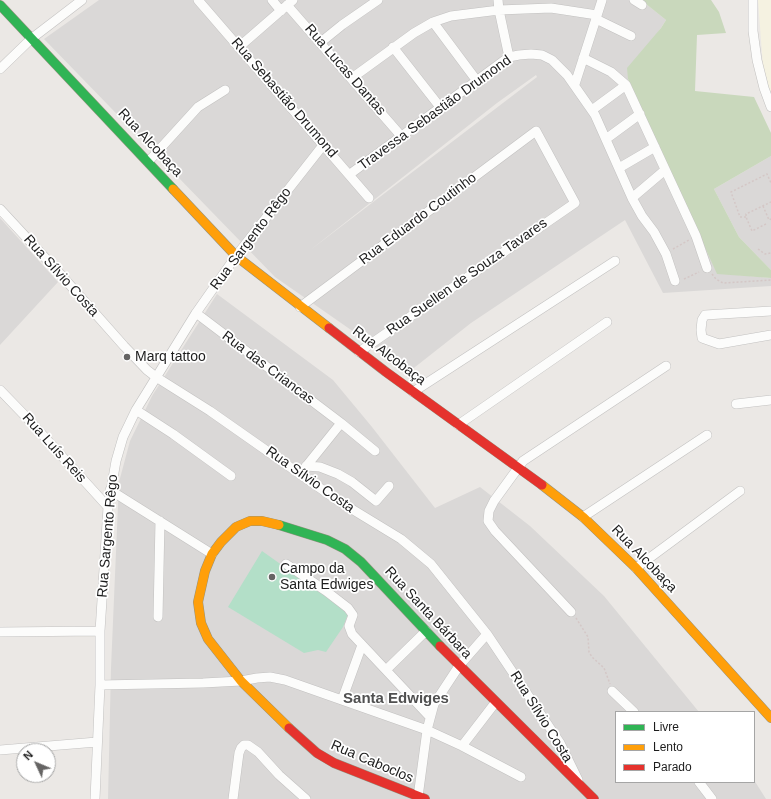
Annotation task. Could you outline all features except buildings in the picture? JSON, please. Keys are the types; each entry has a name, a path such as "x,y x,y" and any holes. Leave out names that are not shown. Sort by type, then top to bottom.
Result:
{"main road":[{"name":"Rua Alcobaça","path":"0,5 236,256 359,352 554,493 583,517 636,568 771,718"},
{"name":"Rua Santa Bárbara","path":"241,681 208,639 201,623 198,602 205,571 212,554 221,542 236,527 250,521 262,521 328,540 361,562 458,666 594,799"},
{"name":"Rua Caboclos","path":"241,681 296,736 317,753 334,763 422,798"}],"street":[{"path":"0,68 32,38 82,0"},
{"name":"Rua Lucas Dantas","path":"272,0 287,5 321,42 402,137"},
{"path":"321,42 378,0"},
{"path":"498,0 498,10 509,58"},
{"path":"575,84 602,0"},
{"path":"634,0 642,5"},
{"path":"753,0 753,31 757,60 764,88 771,107"},
{"name":"Rua Sebastião Drumond","path":"204,2 239,46 369,198"},
{"path":"239,46 287,5"},
{"path":"352,78 393,47 433,22 451,16 498,10 551,8 596,17 631,36"},
{"path":"433,22 477,81"},
{"path":"393,47 440,107"},
{"name":"Travessa Sebastião Drumond","path":"350,174 509,58 519,55 542,55 560,66 575,84 592,110 632,198 666,254 675,280"},
{"path":"584,58 611,72 626,85 696,236 707,268"},
{"path":"592,110 626,85"},
{"path":"148,162 198,107 225,90"},
{"path":"606,139 640,114"},
{"name":"Rua Eduardo Coutinho","path":"300,306 536,131 575,203"},
{"name":"Rua Sargento Rêgo","path":"95,799 100,685 100,632 108,507 116,461 123,437 136,410 196,314 236,256 324,144"},
{"path":"619,168 655,147"},
{"path":"632,198 666,170"},
{"name":"Rua Suellen de Souza Tavares","path":"359,352 575,203"},
{"name":"Rua Sílvio Costa","path":"0,209 146,370 210,411 337,500 401,539 431,564 488,634 560,742 580,785"},
{"path":"413,392 615,261"},
{"path":"771,311 705,315 702,320 701,330 702,338 719,344 771,334"},
{"name":"Rua das Criancas","path":"196,314 341,423 375,451"},
{"path":"458,425 607,322"},
{"path":"571,612 495,531 488,521 489,511 494,501 523,461 666,366"},
{"name":"Rua Luís Reis","path":"0,390 108,507"},
{"path":"736,404 771,400"},
{"path":"136,410 173,434 231,476"},
{"path":"299,474 341,423"},
{"path":"583,517 707,435"},
{"path":"306,466 320,467 338,474 352,482 376,501 389,486"},
{"path":"110,490 212,554"},
{"path":"636,568 740,491"},
{"path":"158,617 160,521"},
{"path":"286,564 348,608 353,615 349,626 350,630 362,645 430,717"},
{"path":"386,670 426,631"},
{"path":"0,632 100,632"},
{"path":"422,798 427,730 434,704 458,666 488,634"},
{"path":"342,700 362,645"},
{"path":"100,685 158,685 241,681 270,677 285,680 427,730 462,746 521,777"},
{"path":"612,691 633,711"},
{"path":"462,746 495,703"},
{"path":"0,750 97,742"},
{"path":"234,799 239,753 244,745 248,745 253,748 279,775 306,799"},
{"path":"700,783 712,799"}],"path":[{"path":"746,217 740,217 731,192 767,174 771,182"},
{"path":"746,217 746,214 771,202"},
{"path":"763,206 769,220 771,219"},
{"path":"746,217 752,231 766,224"},
{"path":"666,254 696,236"},
{"path":"758,249 765,254 771,252"},
{"path":"675,280 681,280 707,268 716,279 723,282 771,280"},
{"path":"571,612 588,637 589,652 592,657 604,668 612,691"}],"shaded area":[{"path":"99,0 641,0 666,20 628,79 717,273 771,278 771,286 663,293 625,220 471,323 410,371 275,277 44,39","holes":["536,75 537,77 309,251 497,103"]},
{"path":"758,0 771,0 771,98 763,67"},
{"path":"771,156 771,270 739,237 714,189"},
{"path":"0,218 58,282 0,345"},
{"path":"217,294 333,380 372,427 435,508 480,487 530,526 604,596 698,711 615,711 615,783 755,783 755,782 766,799 108,799 111,668 119,482 130,441 152,396"}],"green space":[{"path":"641,0 711,0 719,12 726,33 697,35 695,91 754,97 771,133 771,156 714,189 739,237 771,270 771,278 717,274 628,79 627,68 666,20"},
{"name":"Campo da Santa Edwiges","path":"262,551 334,602 348,614 343,627 326,652 318,650 304,653 228,607"}],"traffic: fast":[{"path":"0,5 173,189"},
{"path":"279,525 327,540 345,549 361,562 440,646"}],"traffic: slow":[{"path":"173,189 236,256 329,328"},
{"path":"542,485 583,517 636,568 771,718"},
{"path":"279,525 262,521 250,521 236,527 221,542 212,554 205,571 198,602 201,623 208,639 241,681 289,728"}],"traffic: jam":[{"path":"329,328 386,372 542,485"},
{"path":"440,646 594,799"},
{"path":"289,728 317,753 334,763 425,799"}],"place":[{"name":"Marq tattoo","path":"127,357"},
{"name":"Campo da Santa Edwiges","path":"272,577"}],"district":[{"name":"Santa Edwiges","path":"396,699"}]}
